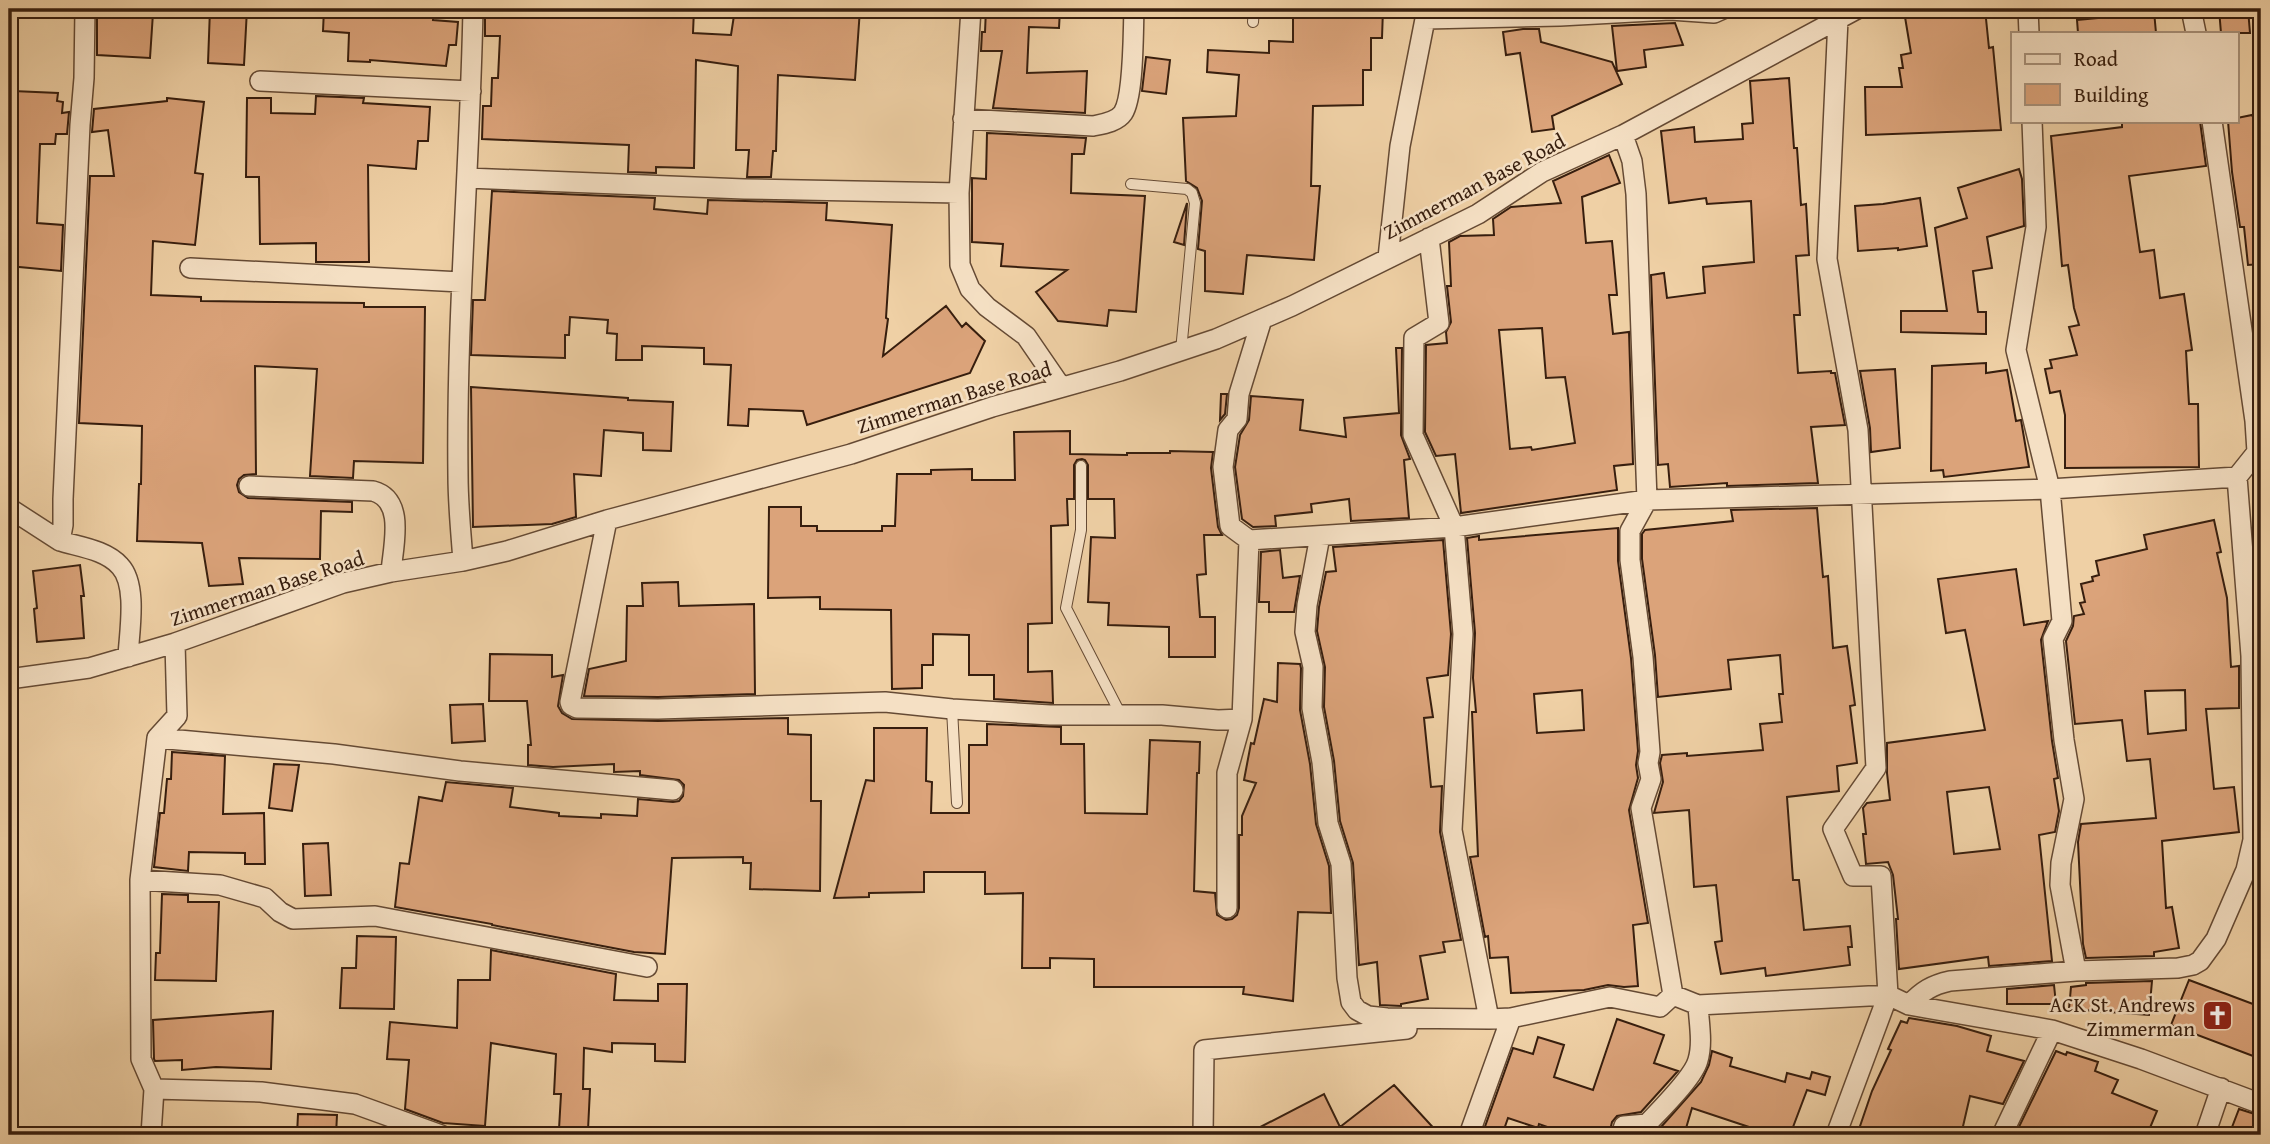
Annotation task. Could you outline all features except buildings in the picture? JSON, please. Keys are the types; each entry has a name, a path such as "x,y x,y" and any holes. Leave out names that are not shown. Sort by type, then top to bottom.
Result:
{"street":[{"path":"60,541 64,525 85,9"},
{"path":"463,561 457,478 461,282 473,9"},
{"path":"971,9 959,192 960,265 970,289 986,307 1026,336 1061,387"},
{"path":"964,119 1093,126 1110,122 1123,114 1129,93 1134,9"},
{"path":"1388,258 1400,146 1426,14 1560,16 1670,10 1714,13 1723,9"},
{"name":"Zimmerman Base Road","path":"9,679 89,668 175,643 343,583 507,551 607,520 851,454 992,407 1181,351 1262,319 1478,214 1542,172 1623,135 1857,9"},
{"path":"2028,9 2029,32"},
{"path":"2191,9 2196,32"},
{"path":"1836,1135 1888,995 1881,876 1853,876 1833,830 1876,768 1858,430 1827,259 1838,19"},
{"path":"260,80 471,91"},
{"path":"2032,122 2036,227 2016,350 2050,489 2062,621 2053,639 2064,740 2074,799 2061,863 2060,885 2076,971"},
{"path":"1909,1005 1922,990 1943,982 2193,965 2206,956 2216,939 2246,870 2253,840 2251,656 2237,477 2257,452 2211,122"},
{"path":"1623,135 1632,161 1636,194 1647,500 1630,531 1630,560 1643,657 1650,752 1648,763 1651,779 1641,808 1673,995"},
{"path":"467,178 744,189 959,192"},
{"path":"1429,238 1439,323 1414,338 1413,435 1454,527 1462,634 1452,830 1489,1019"},
{"path":"190,268 461,282"},
{"path":"1262,319 1239,394 1237,419 1228,430 1223,467 1230,526 1249,540 1454,527 1647,500 2050,489 2237,477"},
{"path":"249,486 380,493 391,504 395,517 391,572"},
{"path":"9,508 60,541 100,552 120,566 131,595 128,657"},
{"path":"607,520 570,702 573,707 658,709 885,702 1050,715 1242,719"},
{"path":"1320,536 1307,605 1305,632 1314,667 1312,708 1322,762 1328,823 1341,864 1347,978 1351,1002 1357,1010 1368,1016 1387,1018 1511,1018"},
{"path":"1227,908 1227,773 1242,719 1249,540"},
{"path":"151,1135 154,1089 141,1059 140,880 157,738 177,716 175,643"},
{"path":"157,738 334,754 460,771 673,790"},
{"path":"140,880 219,885 265,898 280,912 293,919 375,916 647,967"},
{"path":"1673,995 1698,1005 1888,995 1909,1005 2052,1030 2261,1104"},
{"path":"1203,1135 1204,1050 1511,1018 1610,997 1660,1007 1673,995"},
{"path":"1621,1135 1624,1126 1647,1124 1674,1095 1698,1062 1698,1005"},
{"path":"1469,1135 1511,1018"},
{"path":"2002,1135 2052,1030"},
{"path":"2205,1135 2221,1088"},
{"path":"154,1089 261,1092 355,1104 441,1135"}],"lane":[{"path":"1253,22 1254,9"},
{"path":"1130,184 1187,188 1192,193 1195,203 1181,351"},
{"path":"1081,466 1081,530 1066,608 1121,715"},
{"path":"952,709 957,803"}],"place":[{"name":"ACK St. Andrews Zimmerman","path":"2218,1016"}]}
